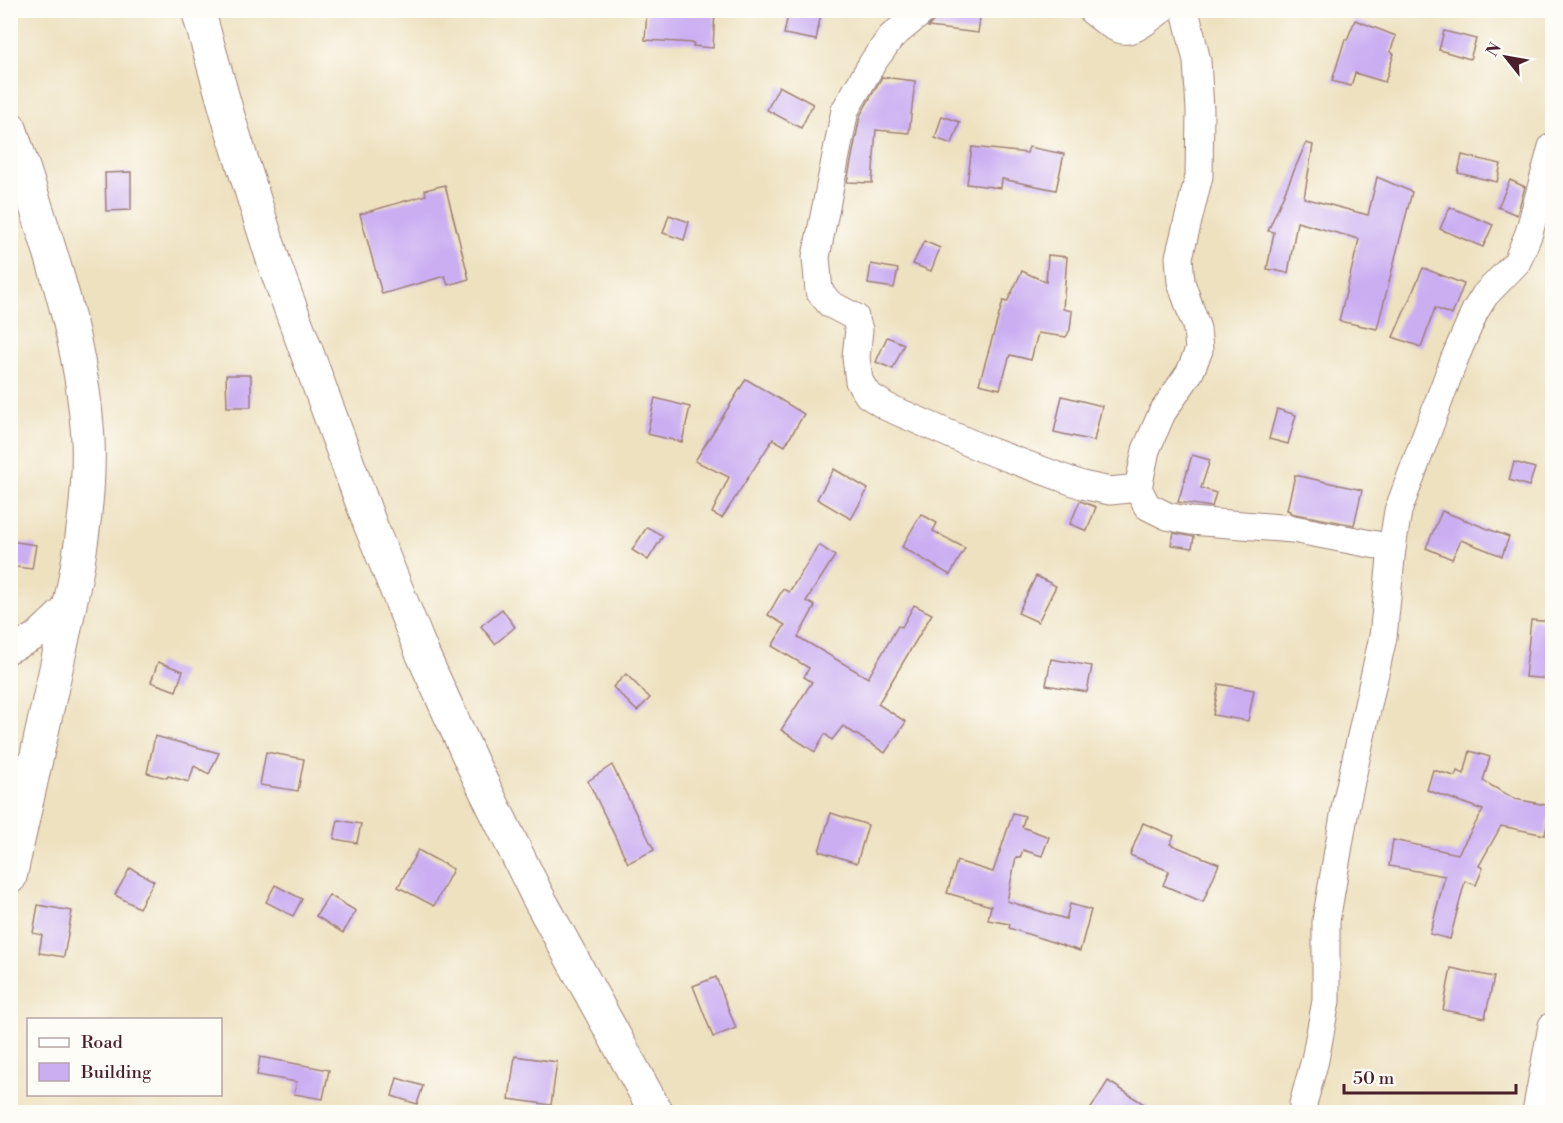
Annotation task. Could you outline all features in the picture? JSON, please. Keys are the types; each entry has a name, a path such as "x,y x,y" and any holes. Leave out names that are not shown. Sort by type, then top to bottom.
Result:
{"main road":[{"path":"198,10 230,123 275,266 370,524 423,655 473,765 537,895 656,1113"},
{"path":"10,128 63,291 82,375 88,441 86,504 70,604 10,877"}],"street":[{"path":"924,10 891,37 845,110 816,257 819,291 830,304 855,317 859,330 856,357 859,381 868,395 887,407 984,448 1082,485 1110,491 1138,488"},
{"path":"1091,10 1121,32 1132,31 1161,10"},
{"path":"1185,10 1197,61 1200,110 1199,176 1179,257 1181,282 1197,329 1199,350 1190,372 1161,413 1146,450 1138,488 1147,506 1167,516 1202,522 1293,529 1392,548"},
{"path":"1304,1113 1303,1104 1315,1060 1326,1001 1326,921 1346,804 1383,638 1398,511 1454,360 1475,311 1485,295 1517,262 1529,233 1552,147"},
{"path":"10,649 36,636 70,604"},
{"path":"1536,1113 1552,1026"}],"building":[{"path":"647,10 715,10 713,48 693,46 694,43 645,40"},
{"path":"789,10 821,13 816,40 784,34"},
{"path":"939,10 981,10 978,33 928,27 938,16"},
{"path":"1355,20 1396,36 1390,52 1394,54 1385,82 1355,73 1351,86 1332,81 1345,39 1347,40"},
{"path":"1444,31 1476,39 1470,59 1439,50"},
{"path":"882,77 915,81 909,133 876,130 872,183 847,182 860,116"},
{"path":"779,86 813,104 801,128 767,110"},
{"path":"942,116 960,122 952,144 935,138"},
{"path":"1306,143 1313,145 1304,198 1368,215 1377,177 1412,192 1377,329 1339,321 1359,239 1297,222 1288,273 1267,269 1274,232 1268,231"},
{"path":"972,147 1027,153 1029,147 1064,154 1056,190 1002,179 1001,188 967,184"},
{"path":"1462,155 1501,164 1497,182 1458,173"},
{"path":"131,172 131,210 106,211 105,173"},
{"path":"1510,180 1525,187 1517,215 1498,207"},
{"path":"445,185 469,279 448,285 445,276 382,294 360,214 426,195 425,190"},
{"path":"1450,207 1493,225 1483,247 1440,229"},
{"path":"669,215 689,222 684,240 663,233"},
{"path":"924,241 940,248 931,271 913,264"},
{"path":"1048,255 1067,257 1063,309 1072,311 1070,330 1066,337 1038,333 1031,360 1010,355 1000,389 979,384 1003,301 1007,302 1022,271 1046,282"},
{"path":"871,264 898,269 894,288 868,284"},
{"path":"1423,268 1464,284 1452,315 1435,308 1421,347 1393,337"},
{"path":"887,337 904,344 893,369 876,362"},
{"path":"226,375 251,375 251,407 227,407"},
{"path":"746,379 804,414 785,446 773,439 722,518 712,513 729,477 695,461"},
{"path":"1062,396 1102,406 1094,441 1054,432"},
{"path":"655,398 690,407 682,442 647,434"},
{"path":"1277,409 1296,415 1288,444 1269,439"},
{"path":"1192,455 1210,460 1201,488 1216,493 1212,507 1178,502"},
{"path":"1514,462 1535,468 1529,486 1509,480"},
{"path":"834,469 868,489 851,519 817,499"},
{"path":"1295,475 1362,490 1354,525 1290,513 1287,510"},
{"path":"1080,501 1096,507 1087,531 1070,524"},
{"path":"1442,511 1509,537 1502,556 1461,540 1452,559 1426,548"},
{"path":"921,514 937,523 933,531 965,548 950,575 902,547"},
{"path":"647,527 663,536 648,560 632,550"},
{"path":"1174,533 1194,537 1192,548 1171,545"},
{"path":"10,541 36,545 32,569 10,566"},
{"path":"819,545 835,556 806,601 815,606 798,637 868,678 898,626 902,627 914,605 932,614 878,704 906,722 885,753 843,726 832,740 825,734 815,752 781,730 812,682 804,677 809,668 772,646 785,625 768,615 783,589 789,592"},
{"path":"1036,576 1056,586 1038,622 1018,613"},
{"path":"502,609 515,627 495,644 481,626"},
{"path":"1531,620 1552,622 1552,679 1525,677"},
{"path":"1051,659 1092,666 1087,692 1046,685"},
{"path":"158,662 183,671 176,691 151,682"},
{"path":"626,674 650,698 637,711 613,687"},
{"path":"1219,684 1254,690 1248,721 1213,715"},
{"path":"155,736 219,753 209,774 194,766 189,782 147,773"},
{"path":"1470,751 1490,757 1483,781 1515,799 1551,806 1545,835 1501,826 1479,866 1483,868 1476,885 1465,881 1450,939 1430,934 1445,876 1389,866 1393,840 1458,854 1483,810 1427,790 1433,770 1455,776 1457,771 1464,774"},
{"path":"266,752 304,759 298,791 260,785"},
{"path":"612,765 654,850 628,863 588,781"},
{"path":"831,813 868,825 857,863 819,851"},
{"path":"1013,813 1025,816 1022,827 1049,837 1042,856 1023,850 1020,858 1016,857 1007,901 1066,919 1070,904 1091,910 1080,951 1009,928 1010,924 988,920 991,906 947,893 957,861 993,872"},
{"path":"338,820 361,824 357,843 334,839"},
{"path":"1143,823 1174,836 1170,844 1219,864 1203,902 1163,885 1169,871 1130,855"},
{"path":"418,850 453,869 434,906 398,887"},
{"path":"130,868 154,881 139,908 115,895"},
{"path":"275,885 302,899 293,916 266,902"},
{"path":"329,895 356,911 343,933 316,916"},
{"path":"38,905 72,911 64,957 39,953 42,935 33,933"},
{"path":"1451,968 1494,977 1485,1018 1443,1010"},
{"path":"716,977 736,1028 713,1037 693,986"},
{"path":"515,1056 557,1062 551,1105 509,1099"},
{"path":"260,1057 329,1070 323,1099 294,1094 297,1082 257,1075"},
{"path":"397,1078 423,1086 417,1104 392,1096"},
{"path":"1108,1081 1158,1113 1088,1113"}]}
